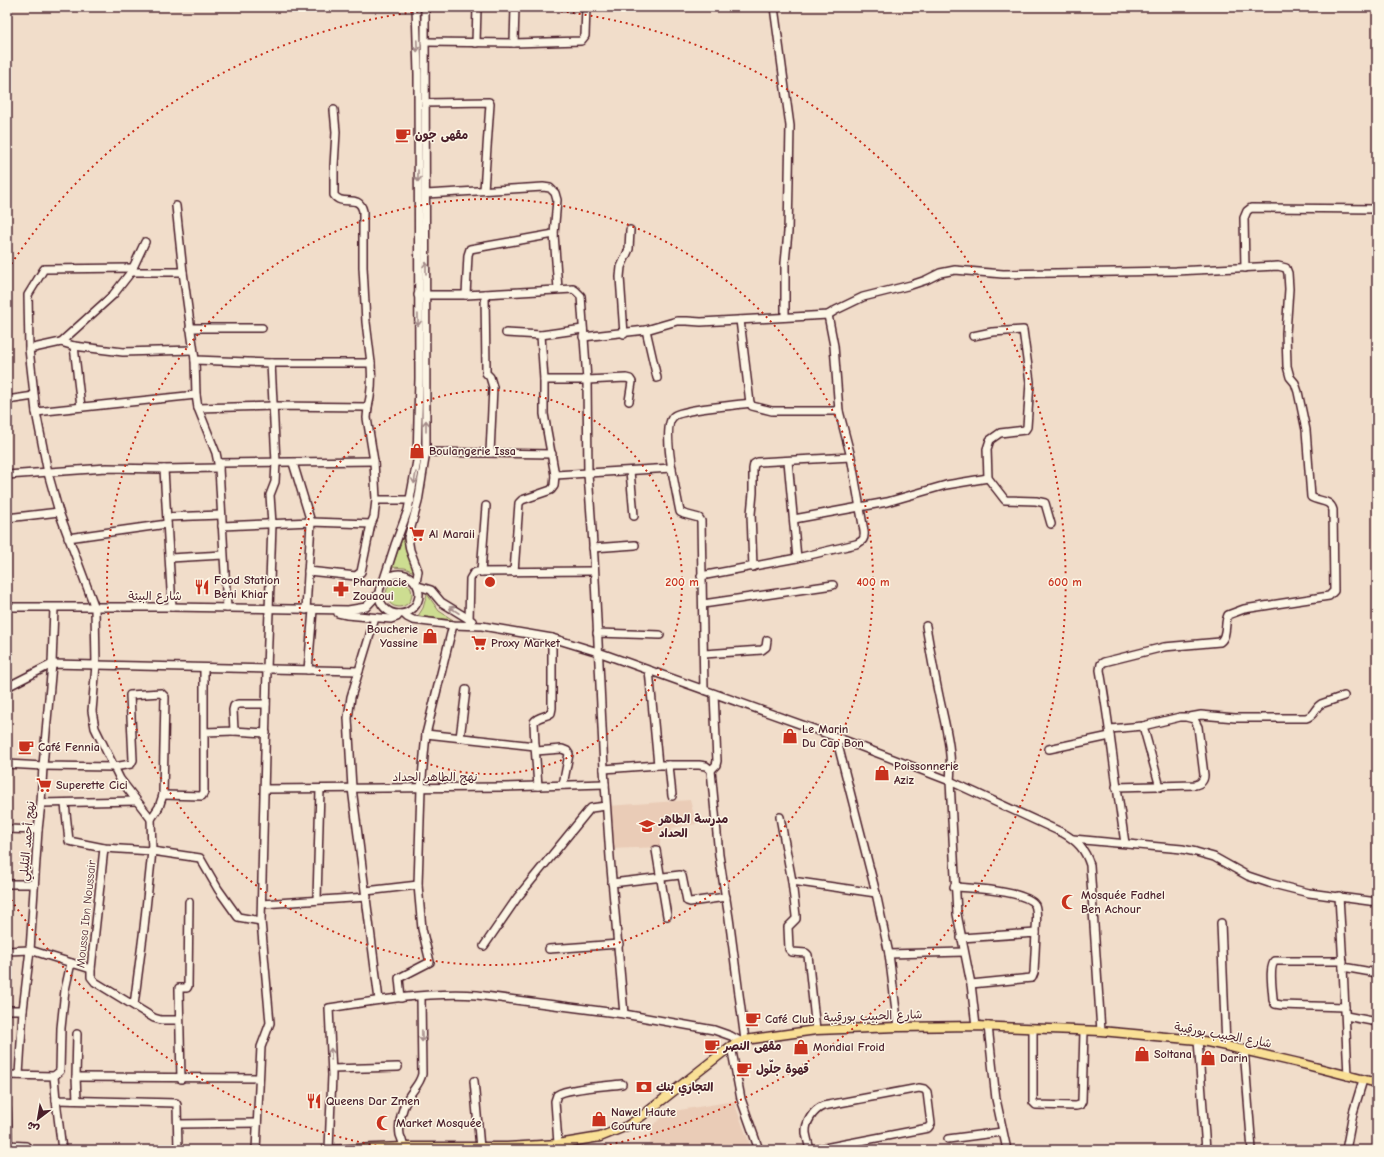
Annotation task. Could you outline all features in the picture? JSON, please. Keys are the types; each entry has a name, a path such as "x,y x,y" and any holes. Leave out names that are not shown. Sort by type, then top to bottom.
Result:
{"main road":[{"name":"شارع الحبيب بورقيبة","path":"327,1150 480,1148 558,1144 600,1137 627,1126 642,1116 731,1046 743,1041 816,1030 988,1026 1101,1031 1198,1040 1244,1049 1377,1083"}],"street":[{"path":"327,609 348,610 363,608 368,606 379,593 411,500 415,480 418,451 419,378 418,81 416,7"},
{"path":"327,609 347,615 391,619 413,609 419,596 417,584 418,571 410,550 408,538 418,502 426,452 425,7"},
{"path":"476,43 477,7"},
{"path":"514,43 515,7"},
{"path":"425,42 514,43 581,41 586,36 586,7"},
{"path":"774,7 790,126 788,232 784,263 785,317"},
{"path":"425,103 489,102 484,190"},
{"path":"308,571 356,576 362,572 371,524 374,517 376,500 374,461 367,418 371,397 372,380 366,322 363,267 363,211 362,206 355,201 339,199 334,195 336,132 334,110"},
{"path":"426,194 543,187 550,188 556,192 557,200 554,234 558,289"},
{"path":"176,206 195,360 198,408 213,443 219,465 226,608"},
{"path":"1245,268 1244,218 1247,211 1252,208 1377,209"},
{"path":"624,334 620,277 629,248 630,230"},
{"path":"466,295 468,252 470,249 554,234"},
{"path":"29,349 61,342 108,302 132,270 145,242"},
{"path":"583,337 624,334 646,330 677,321 740,320 828,315 863,297 912,285 940,273 955,270 1003,274 1176,271 1281,266 1287,269 1289,288 1286,333 1287,366 1290,377 1296,384 1306,430 1311,497 1328,502 1332,506 1333,510 1334,592 1329,596 1244,609 1228,615 1223,639 1220,642 1164,647 1102,663 1100,670 1125,843"},
{"path":"151,819 120,779 92,720 96,665 95,608 68,538 48,473 34,396 29,349 28,294 44,269 183,272"},
{"path":"418,295 466,295 573,289 580,296 587,380 588,474 606,806 624,1014"},
{"path":"485,294 486,373 490,377 493,386 490,453"},
{"path":"418,306 426,306"},
{"path":"701,576 797,558 862,542 864,536 860,507 851,457 839,411 834,346 828,315"},
{"path":"740,320 750,403"},
{"path":"190,328 262,328"},
{"path":"506,333 541,335 583,329"},
{"path":"646,330 656,378"},
{"path":"973,336 992,332 1023,330 1030,382 1028,426 1025,430 1000,432 990,440 987,449 988,478 1005,500 1036,501 1045,503 1051,524"},
{"path":"514,572 519,503 522,500 551,490 554,486 555,475 544,414 544,380 541,335"},
{"path":"61,342 74,346 130,353 193,350"},
{"path":"74,346 81,407"},
{"path":"195,360 271,363 371,363"},
{"path":"256,1150 261,1044 270,1023 261,920 272,524 270,495 275,482 276,462 271,363"},
{"path":"544,380 626,378 630,379 632,382 629,401"},
{"path":"36,412 196,395"},
{"path":"7,400 34,396"},
{"path":"704,690 701,520 680,512 672,468 668,430 670,419 676,414 750,403 754,406 772,411 839,411"},
{"path":"198,408 273,406 368,407"},
{"path":"426,452 552,454"},
{"path":"753,567 751,520 754,493 754,464 758,462 851,457"},
{"path":"7,475 106,468 164,470 276,462 374,461"},
{"path":"788,461 797,558"},
{"path":"293,463 311,522 308,571 308,670"},
{"path":"555,475 672,468"},
{"path":"164,470 172,607"},
{"path":"630,471 634,516"},
{"path":"794,519 887,502 946,485 988,478"},
{"path":"376,500 411,500"},
{"path":"481,572 486,506"},
{"path":"7,518 59,512"},
{"path":"68,538 167,520 221,515"},
{"path":"222,526 311,522 371,524"},
{"path":"593,548 635,545"},
{"path":"170,558 223,555"},
{"path":"469,620 470,579 473,574 481,572 594,571"},
{"path":"383,582 394,574 406,575 417,584 431,590 441,602 469,620 482,626"},
{"path":"703,604 833,585"},
{"path":"379,593 379,598 388,611 402,614 413,620 453,625 482,626 552,638 649,670 836,737 950,781 1063,832 1073,838 1086,852 1090,865 1101,1031"},
{"name":"شارع البيئة","path":"7,607 327,609"},
{"name":"نهج أحمد التليلي","path":"19,1075 23,1010 30,950 38,830 42,804 43,766 52,664 54,608"},
{"path":"375,618 349,708 349,730 352,788 379,1000"},
{"path":"401,998 399,978 430,962 422,929 418,885 421,788 426,734 453,625"},
{"path":"926,626 938,693 949,740 951,762 950,781 954,887 961,938 971,984 976,1026"},
{"path":"597,633 660,635"},
{"path":"538,786 534,722 536,719 551,713 552,638"},
{"path":"704,654 762,650 766,647 767,640"},
{"path":"7,687 52,664 359,671"},
{"path":"163,795 202,796 203,794 205,732 204,668"},
{"path":"649,670 658,765"},
{"path":"460,738 466,690"},
{"path":"7,764 114,767 131,764 130,694 161,693 165,697 163,795 159,807 151,819 152,850 134,1005"},
{"path":"711,770 716,765 717,761 714,694"},
{"path":"1049,749 1180,717 1201,715 1235,718 1306,718 1312,716 1316,708 1321,704 1344,696"},
{"path":"234,731 234,706 238,704 266,704"},
{"path":"1116,787 1160,787 1195,785 1200,783 1204,778 1198,727 1196,721 1190,717"},
{"path":"1143,726 1160,787"},
{"path":"205,732 234,731 266,733"},
{"path":"426,734 535,748 562,749 567,751 569,754 563,785"},
{"path":"836,737 876,893 889,954 898,1027"},
{"path":"327,1150 332,1069 329,1008 401,998 448,994 477,995 624,1014 714,1030 743,1041 726,897 719,855 711,770 706,766 700,765 658,765 604,769"},
{"path":"669,765 672,796"},
{"name":"نهج الطاهر الحداد","path":"265,789 421,788 605,784"},
{"path":"317,899 320,789"},
{"path":"42,804 136,801"},
{"path":"65,804 69,841 104,848 152,850 201,859 218,889 238,916 261,920"},
{"path":"484,946 517,898 588,811 591,808 606,806"},
{"path":"780,817 792,881 796,916 796,919 788,927 789,949 792,952 805,952 808,956 816,1030"},
{"path":"7,829 38,830"},
{"path":"1073,838 1196,852 1214,857 1256,879 1301,891 1377,902"},
{"name":"Moussa Ibn Noussair","path":"104,848 91,977 95,982 154,1018 160,1020 179,1020"},
{"path":"656,850 667,916"},
{"path":"612,883 680,875 682,876 687,900 690,902 726,897"},
{"path":"792,881 876,893"},
{"path":"7,884 34,884"},
{"path":"262,904 366,894 418,885"},
{"path":"954,887 993,890 1028,899 1034,904 1036,909 1034,973 1032,978 971,984"},
{"path":"1339,896 1348,1076"},
{"path":"181,1079 178,990 188,986 190,902"},
{"path":"1221,922 1226,1046"},
{"path":"961,938 1036,933"},
{"path":"549,949 619,944"},
{"path":"7,951 30,950 91,968"},
{"path":"889,954 964,952"},
{"path":"1345,1007 1275,1004 1273,1000 1272,964 1275,961 1343,964 1377,973"},
{"path":"7,1075 54,1076 60,1071 61,1028 65,990 71,963"},
{"path":"404,1149 399,1126 402,1112 408,1098 421,1079 422,1074 421,997"},
{"path":"7,1010 23,1010"},
{"path":"1346,1016 1377,1022"},
{"path":"988,1026 996,1099 1006,1150"},
{"path":"1033,1029 1034,1103 1036,1105 1080,1105 1082,1101 1084,1031"},
{"path":"77,1034 77,1100"},
{"path":"1198,1040 1206,1150"},
{"path":"731,1046 738,1088 743,1107 759,1150"},
{"path":"1244,1049 1252,1150"},
{"path":"332,1069 398,1067"},
{"path":"54,1076 62,1150"},
{"path":"76,1077 181,1079 259,1078"},
{"path":"1346,1150 1363,1080"},
{"path":"474,1081 480,1148"},
{"path":"558,1144 555,1101 557,1094 562,1092 622,1084"},
{"path":"810,1150 806,1130 812,1115 819,1107 827,1104 919,1088 924,1089 927,1092 931,1124 928,1128 814,1150"},
{"path":"56,1100 175,1103 177,1105 178,1150"},
{"path":"7,1110 7,1145 26,1146 30,1150"},
{"path":"178,1124 257,1123"},
{"path":"948,1139 1002,1132"}],"shaded area":[{"name":"مدرسة الطاهر الحداد","path":"690,800 696,824 672,828 673,837 660,838 660,847 611,849 608,806"},
{"path":"734,1101 752,1150 650,1150 651,1127 660,1119 674,1111"}],"green space":[{"path":"403,537 414,572 405,568 392,567"},
{"path":"399,581 408,585 412,594 408,603 399,607 390,603 386,594 390,585"},
{"path":"427,594 439,611 453,620 418,616 423,608"}],"place":[{"name":"مقهى جون","path":"403,135"},
{"name":"Boulangerie Issa","path":"417,451"},
{"name":"Al Maraii","path":"417,534"},
{"name":"Food Station Beni Khiar","path":"202,587"},
{"name":"Pharmacie Zouaoui","path":"341,589"},
{"name":"Boucherie Yassine","path":"430,636"},
{"name":"Proxy Market","path":"479,643"},
{"name":"Le Marin Du Cap Bon","path":"790,736"},
{"name":"Café Fennia","path":"26,747"},
{"name":"Poissonnerie Aziz","path":"882,773"},
{"name":"Superette Cici","path":"44,785"},
{"name":"مدرسة الطاهر الحداد","path":"647,826"},
{"name":"Mosquée Fadhel Ben Achour","path":"1069,902"},
{"name":"Café Club","path":"753,1019"},
{"name":"مقهى النصر","path":"712,1046"},
{"name":"Mondial Froid","path":"801,1047"},
{"name":"Soltana","path":"1142,1054"},
{"name":"Darin","path":"1208,1058"},
{"name":"قهوة جلّول","path":"744,1069"},
{"name":"التجاري بنك","path":"644,1087"},
{"name":"Queens Dar Zmen","path":"314,1101"},
{"name":"Nawel Haute Couture","path":"599,1119"},
{"name":"Market Mosquée","path":"384,1123"}]}
